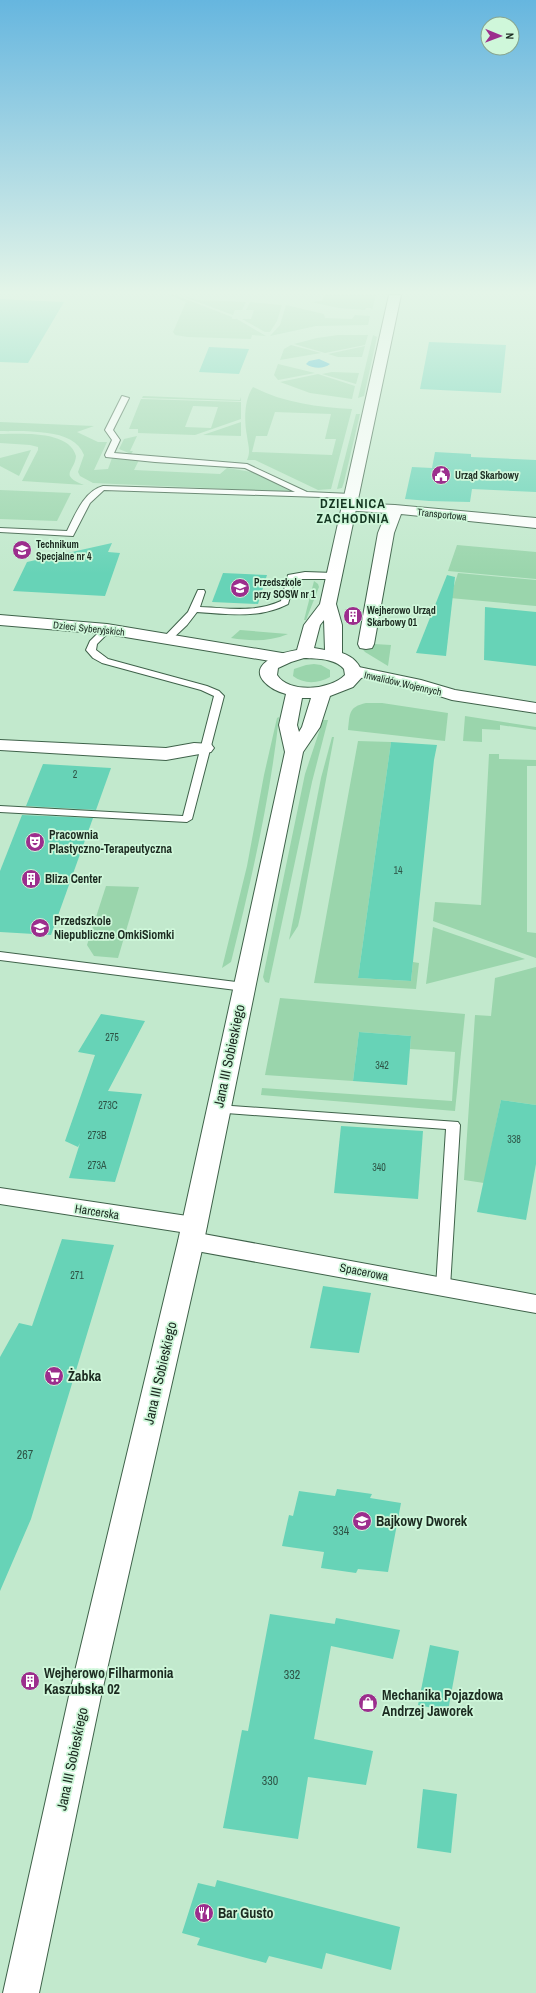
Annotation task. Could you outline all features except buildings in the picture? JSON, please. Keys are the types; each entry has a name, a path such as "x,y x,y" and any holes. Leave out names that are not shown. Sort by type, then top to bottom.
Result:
{"street":[{"path":"304,654 312,625 328,604 375,388"},
{"name":"Transportowa","path":"350,502 395,510 536,523"},
{"path":"366,644 386,533 395,510"},
{"path":"328,604 334,625 333,656"},
{"name":"Dzieci Syberyjskich","path":"0,620 107,629 282,658"},
{"name":"Dzieci Syberyjskich","path":"172,639 210,656 268,672"},
{"path":"304,654 333,656 344,660 351,665 350,678 322,692 295,691 271,680 268,672 270,667 282,658 304,654"},
{"name":"Inwalidów Wojennych","path":"350,678 416,695 452,695 536,708"},
{"name":"Jana III Sobieskiego","path":"294,752 288,725 295,691"},
{"name":"Jana III Sobieskiego","path":"21,1993 85,1696 192,1234 294,752 311,727 322,692"},
{"path":"0,745 166,754 194,748 206,748"},
{"name":"Harcerska","path":"0,1196 192,1234"},
{"name":"Spacerowa","path":"192,1234 443,1287 536,1304"}],"lane":[{"path":"125,398 109,430 116,440 109,455 155,460 247,466 304,493 304,495"},
{"path":"0,530 70,534 95,491 103,488 304,495 350,502"},
{"path":"196,608 264,611 284,602 291,577 305,575 334,576"},
{"path":"172,639 196,608 201,592"},
{"path":"0,809 187,819 218,702 218,696 216,693 204,688 96,656 91,650 93,643 107,629"},
{"path":"0,956 244,987"},
{"path":"218,1109 453,1125 443,1287"}],"green space":[{"path":"252,388 255,388 277,397 301,403 352,409 331,489 318,490 255,460 247,460 249,451 245,424 246,404","holes":["275,412 331,414 325,439 336,439 332,455 252,452 256,436 267,436"]},
{"path":"296,388 355,388 352,399 310,393"},
{"path":"360,388 366,388 364,396 358,398"},
{"path":"143,396 240,400 241,397 241,401 142,398"},
{"path":"141,399 241,402 241,419 195,435 138,433 138,429 129,429","holes":["193,406 218,407 211,428 185,427"]},
{"path":"356,414 360,414 344,482 342,488 337,489"},
{"path":"0,422 94,426 77,432 98,442 107,442 94,470 108,469 112,458 139,460 134,470 220,474 227,468 252,472 292,492 93,483 80,476 78,472 84,455 79,446 70,440 59,435 47,433 0,431"},
{"path":"241,422 241,436 203,435"},
{"path":"0,434 43,435 64,442 72,448 76,456 70,475 76,481 84,485 22,481 38,450 38,447 0,443"},
{"path":"137,436 130,451 133,451 131,454 119,449 124,439"},
{"path":"31,450 19,476 0,466 0,458"},
{"path":"0,490 71,493 57,521 0,519"},
{"path":"457,545 536,552 536,579 448,571"},
{"path":"458,573 536,580 536,606 450,598"},
{"path":"314,581 319,587 306,620 304,620"},
{"path":"240,630 288,634 281,637 260,640 231,638"},
{"path":"357,643 391,645 388,666 365,652"},
{"path":"314,664 321,665 330,670 330,677 321,681 306,682 293,676 294,669"},
{"path":"366,703 382,703 448,713 445,741 348,730 350,715 353,709"},
{"path":"465,716 536,727 536,730 500,725 500,730 482,729 482,742 463,741"},
{"path":"279,717 271,779 246,902 231,962 222,968 247,866 264,775 277,718"},
{"path":"323,720 328,720 312,782 269,983 265,982 263,977 305,774"},
{"path":"332,737 334,737 301,913 298,926 289,940 321,778"},
{"path":"358,741 391,742 358,978 411,981 413,962 419,963 416,989 314,983"},
{"path":"489,754 499,754 499,759 536,760 536,766 527,766 527,932 536,933 536,958 433,921 435,902 481,905"},
{"path":"106,886 139,887 118,958 94,956 87,945"},
{"path":"433,927 525,959 426,984"},
{"path":"536,967 536,1105 501,1100 484,1183 464,1180 475,1015 491,1016 495,978"},
{"path":"280,998 465,1014 455,1111 261,1095 262,1088 452,1101 455,1052 410,1049 411,1036 359,1032 353,1081 265,1075"}],"place":[{"name":"Urząd Skarbowy","path":"441,475"},
{"name":"Technikum Specjalne nr 4","path":"22,550"},
{"name":"Przedszkole przy SOSW nr 1","path":"240,588"},
{"name":"Wejherowo Urząd Skarbowy 01","path":"353,616"},
{"name":"Pracownia Plastyczno-Terapeutyczna","path":"35,842"},
{"name":"Bliza Center","path":"31,879"},
{"name":"Przedszkole Niepubliczne OmkiSiomki","path":"40,928"},
{"name":"Żabka","path":"54,1376"},
{"name":"Bajkowy Dworek","path":"362,1521"},
{"name":"Wejherowo Filharmonia Kaszubska 02","path":"30,1681"},
{"name":"Mechanika Pojazdowa Andrzej Jaworek","path":"368,1703"},
{"name":"Bar Gusto","path":"204,1913"}],"district":[{"name":"DZIELNICA ZACHODNIA","path":"353,510"}]}
